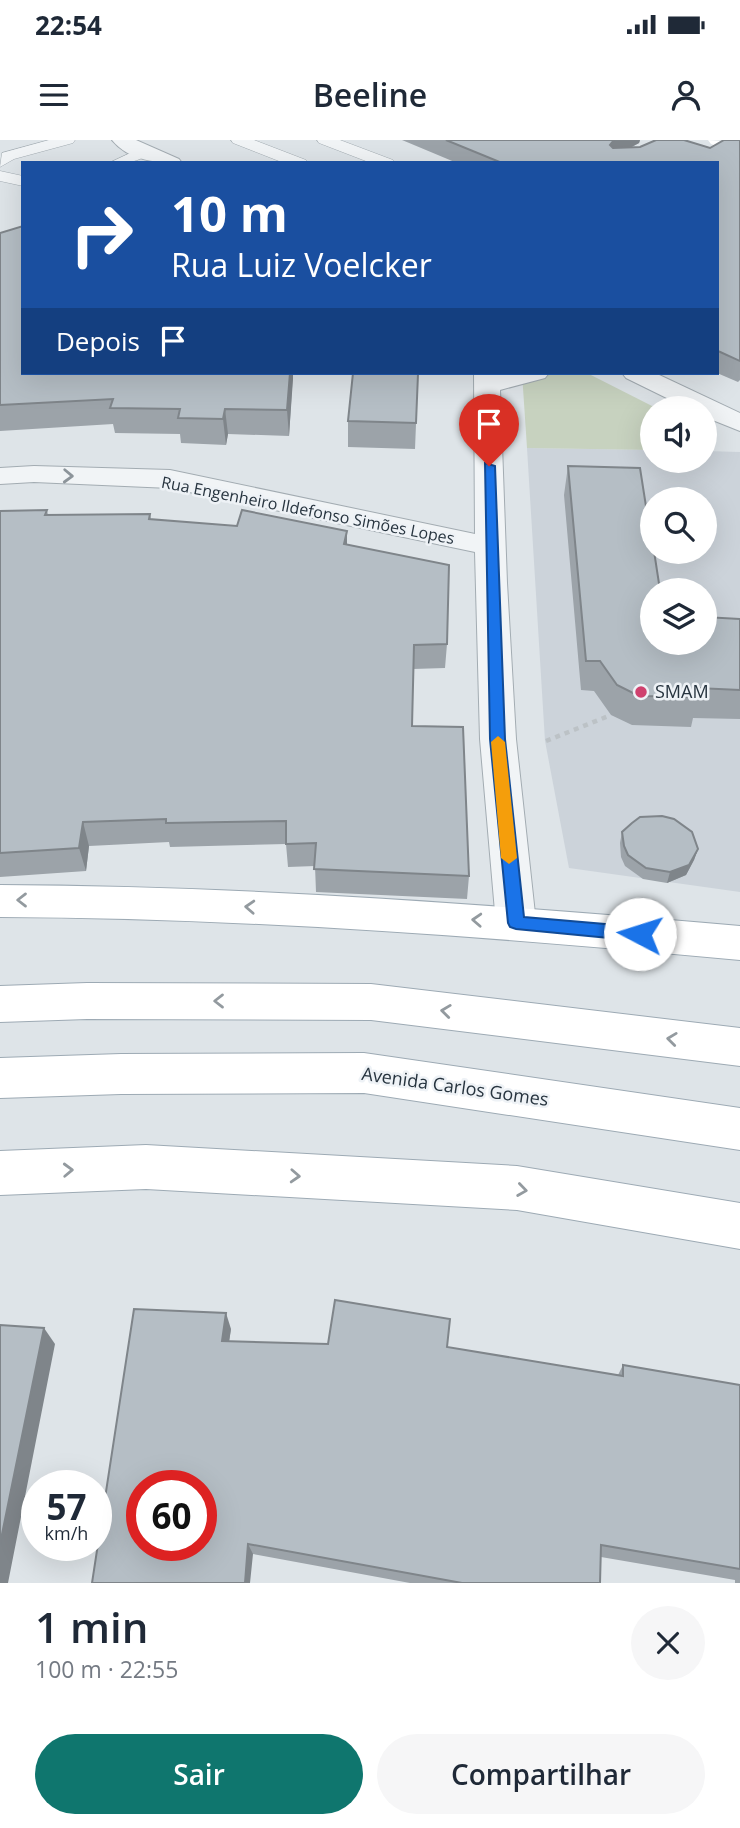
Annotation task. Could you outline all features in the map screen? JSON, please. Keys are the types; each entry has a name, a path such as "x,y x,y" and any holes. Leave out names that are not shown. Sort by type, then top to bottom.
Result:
{"main road":[{"path":"718,140 740,149"},
{"path":"0,901 126,900 516,923 740,943"},
{"path":"0,1004 87,1001 371,1002 740,1047"},
{"name":"Avenida Carlos Gomes","path":"0,1078 121,1074 364,1073 740,1129"},
{"path":"0,1172 146,1167 517,1188 740,1226"}],"street":[{"path":"122,140 167,161"},
{"path":"516,923 498,739 490,546 488,379 520,375"},
{"path":"639,375 740,423"},
{"name":"Rua Engenheiro Ildefonso Simões Lopes","path":"0,476 34,474 170,479 490,546"}],"lane":[{"path":"0,162 8,156 67,140"},
{"path":"239,140 295,161"},
{"path":"325,140 382,161"},
{"path":"122,161 144,152"},
{"path":"0,176 21,180"},
{"path":"0,1062 106,1057 370,1059 740,1113"}],"path":[{"path":"545,741 611,715"}],"shaded area":[{"name":"SMAM","path":"527,448 640,450 640,473 717,473 717,451 740,452 740,892 569,868 545,741"}],"green space":[{"path":"522,375 591,375 640,400 640,450 527,448"}],"building":[{"path":"446,140 614,140 610,145 613,148 640,147 656,140 684,140 710,148 724,140 740,140 740,361 719,351 719,161 497,161"},
{"path":"21,227 21,375 290,375 287,410 225,409 223,419 178,418 180,409 110,408 113,399 0,405 0,233"},
{"path":"353,375 418,375 416,423 348,421"},
{"path":"568,466 640,468 643,487 640,487 640,564 656,564 658,578 640,578 640,655 717,655 717,618 740,619 740,690 698,688 699,697 639,696 617,685 600,661 586,661"},
{"path":"47,510 45,515 150,514 149,519 237,526 242,510 347,531 344,544 449,565 447,644 414,645 412,726 463,727 469,876 314,869 316,843 286,844 286,821 166,823 166,819 83,822 79,848 0,853 0,511"},
{"path":"662,816 674,819 692,832 698,849 689,865 670,872 646,868 628,855 622,832 640,817"},
{"path":"335,1300 450,1319 447,1347 623,1376 623,1365 740,1385 740,1569 601,1545 600,1583 462,1583 248,1544 245,1583 92,1583 95,1561 112,1561 112,1470 109,1470 134,1309 226,1313 222,1341 328,1344"},
{"path":"0,1325 44,1328 0,1544"}],"slow traffic":[{"path":"498,742 509,858"}],"place":[{"name":"SMAM","path":"641,692"}],"route":[{"path":"489,466 498,739 516,923 640,934"}]}
